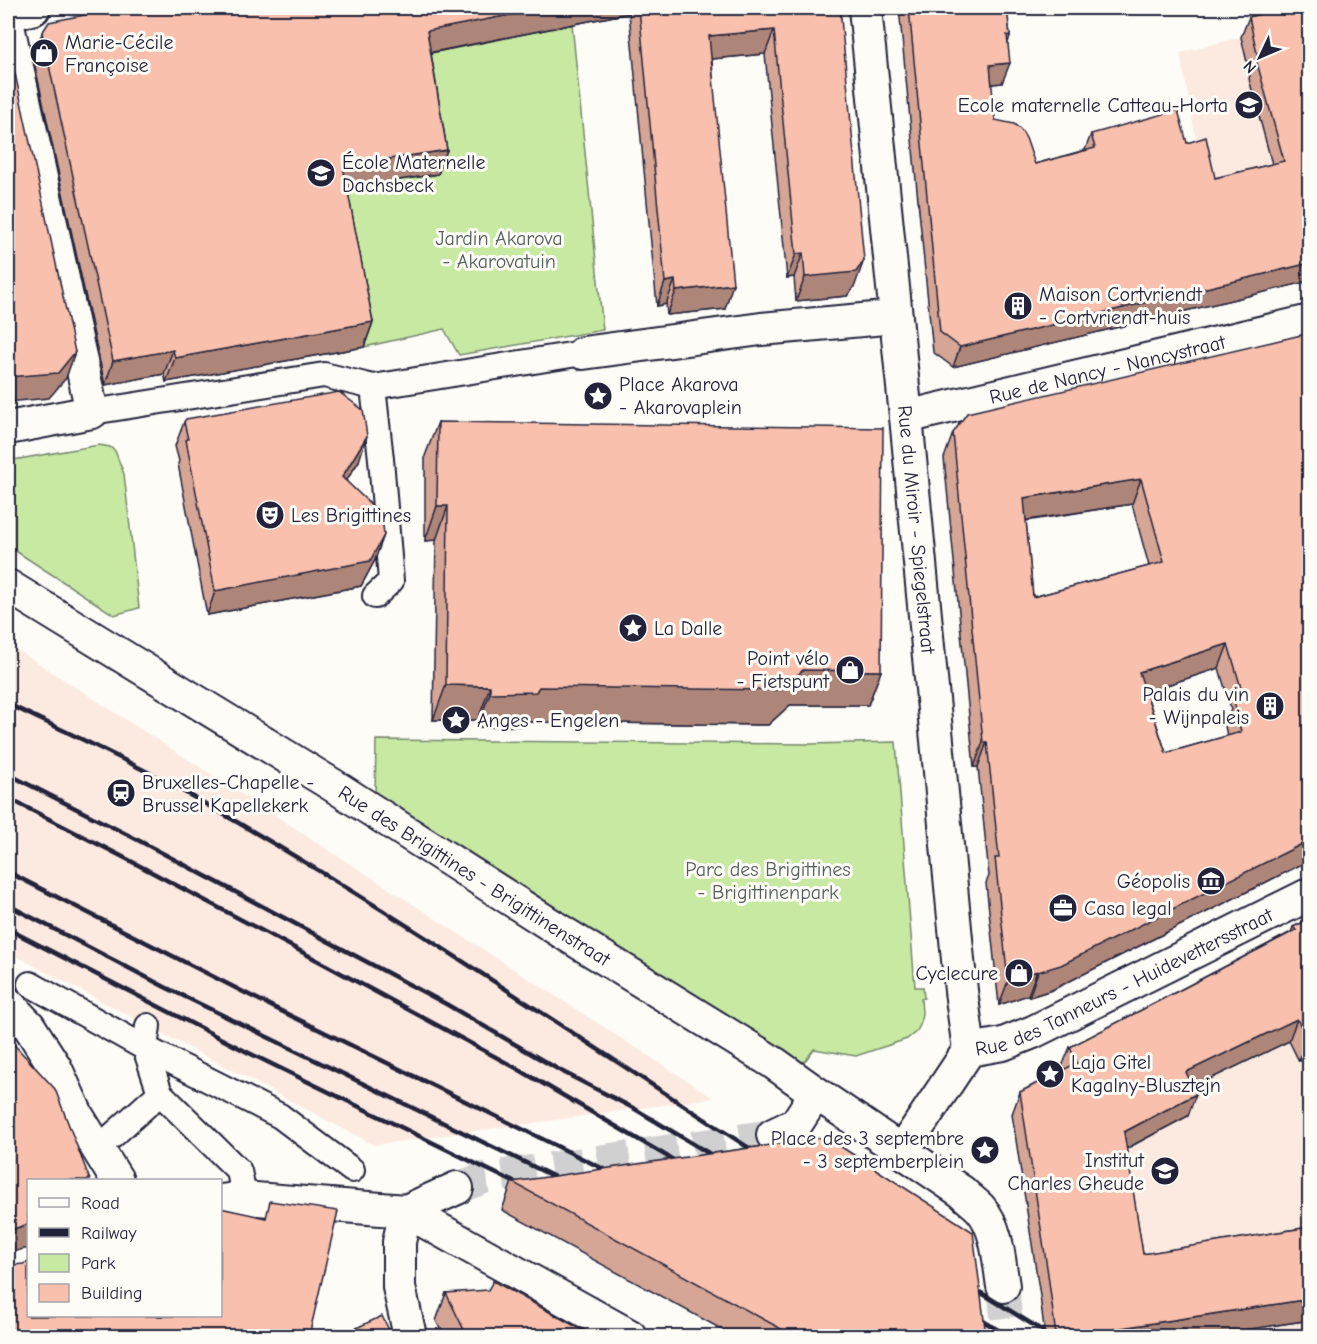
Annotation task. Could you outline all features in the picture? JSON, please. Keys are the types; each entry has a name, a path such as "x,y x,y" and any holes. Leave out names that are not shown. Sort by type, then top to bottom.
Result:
{"street":[{"path":"8,14 33,8"},
{"name":"Rue du Miroir - Spiegelstraat","path":"865,8 960,979 969,1050"},
{"path":"8,26 92,412"},
{"path":"8,428 92,412 324,375 373,387 584,353 761,329 896,317"},
{"name":"Rue de Nancy - Nancystraat","path":"906,417 1310,321"},
{"path":"373,387 391,581 375,596"},
{"name":"Rue des Brigittines - Brigittinenstraat","path":"8,586 331,784 562,932 774,1063 816,1093"},
{"name":"Rue des Tanneurs - Huidevettersstraat","path":"902,1151 969,1050 1004,1044 1033,1032 1310,894"},
{"path":"19,994 147,1037 280,1116 352,1170"},
{"path":"19,994 29,1026 55,1067 78,1117 116,1179"},
{"path":"147,1037 160,1093 238,1171 231,1193 243,1198 406,1211 630,1336"},
{"path":"111,1137 160,1093"},
{"path":"773,1135 796,1124 816,1093 962,1192 981,1209 989,1222 997,1247 1003,1286"},
{"path":"406,1211 456,1188"},
{"path":"406,1211 399,1242 399,1287 410,1336"}],"shaded area":[{"name":"Ecole maternelle Catteau-Horta","path":"1309,19 1309,173 1207,198 1180,53"},
{"path":"8,645 714,1098 374,1145 8,952"},
{"name":"Institut Charles Gheude","path":"1287,952 1309,1010 1309,1336 1084,1336 1041,1311 1012,1114 1069,1085 1061,1069"}],"green space":[{"name":"Jardin Akarova - Akarovatuin","path":"572,24 603,330 459,355 444,329 364,347 334,190 418,55"},
{"path":"99,445 110,447 115,451 124,474 139,608 114,615 8,546 8,461"},
{"name":"Parc des Brigittines - Brigittinenpark","path":"376,740 809,744 896,742 915,987 923,987 924,998 921,999 922,1013 917,1031 907,1039 856,1056 814,1049 805,1061 801,1062 375,799"}],"building":[{"path":"120,8 546,8 427,31 447,150 343,166 373,322 175,358 173,350 113,361 42,33 49,22"},
{"path":"639,8 840,8 864,260 856,272 805,277 803,253 796,254 774,30 709,36 733,284 676,291 675,280 665,282"},
{"path":"909,8 1007,8 1010,63 990,65 995,120 1014,124 1021,130 1035,164 1095,148 1091,134 1178,110 1187,143 1206,137 1215,178 1284,161 1256,59 1258,58 1249,17 1283,8 1310,8 1310,263 960,347 940,332"},
{"path":"8,41 75,352 58,373 8,377"},
{"path":"1310,333 1310,840 1061,965 1008,981 995,858 999,858 987,742 983,742 953,433 967,413","holes":["1141,479 1164,562 1033,597 1024,498","1228,644 1242,691 1234,701 1241,732 1166,753 1139,672"]},
{"path":"339,392 363,410 367,436 342,477 382,515 384,535 370,561 215,591 184,422 186,419"},
{"path":"438,422 883,428 881,671 803,670 781,690 539,687 536,692 490,693 490,686 446,685 448,506 437,506"},
{"path":"1310,919 1310,1038 1307,1038 1297,1019 1186,1072 1196,1094 1124,1132 1143,1254 1310,1227 1310,1299 1115,1329 1128,1336 1056,1336 1020,1092 1077,1063 1070,1047 1296,930 1293,927"},
{"path":"8,1038 55,1089 90,1179 27,1179 27,1224 8,1233"},
{"path":"826,1137 973,1232 986,1336 794,1336 512,1182"},
{"path":"270,1201 338,1211 309,1336 8,1336 8,1262 14,1265 27,1262 27,1317 222,1317 222,1208 266,1218"},
{"path":"493,1281 593,1336 467,1336 446,1293 488,1290"},
{"path":"382,1316 392,1336 339,1336"}],"tunnel":[{"path":"457,1188 484,1178 773,1135"},
{"path":"1003,1286 1008,1336"}],"railway":[{"path":"8,704 170,784 246,827 396,918 763,1157"},
{"path":"8,774 134,838 446,1004 561,1071 635,1109 725,1163"},
{"path":"8,798 302,952 518,1069 687,1168"},
{"path":"8,872 273,1007 620,1177"},
{"path":"8,905 165,987 569,1184"},
{"path":"8,929 249,1053 528,1189"},
{"path":"967,1284 1051,1336"},
{"path":"970,1313 1008,1336"}],"place":[{"name":"Marie-Cécile Françoise","path":"44,53"},
{"name":"Ecole maternelle Catteau-Horta","path":"1249,105"},
{"name":"École Maternelle Dachsbeck","path":"321,173"},
{"name":"Maison Cortvriendt - Cortvriendt-huis","path":"1018,306"},
{"name":"Place Akarova - Akarovaplein","path":"598,396"},
{"name":"Les Brigittines","path":"270,515"},
{"name":"La Dalle","path":"633,628"},
{"name":"Point vélo - Fietspunt","path":"850,670"},
{"name":"Palais du vin - Wijnpaleis","path":"1270,706"},
{"name":"Anges - Engelen","path":"456,720"},
{"name":"Bruxelles-Chapelle - Brussel Kapellekerk","path":"121,793"},
{"name":"Géopolis","path":"1211,881"},
{"name":"Casa legal","path":"1063,908"},
{"name":"Cyclecure","path":"1019,973"},
{"name":"Laja Gitel Kagalny-Blusztejn","path":"1050,1074"},
{"name":"Place des 3 septembre - 3 septemberplein","path":"985,1150"},
{"name":"Institut Charles Gheude","path":"1165,1171"}]}
